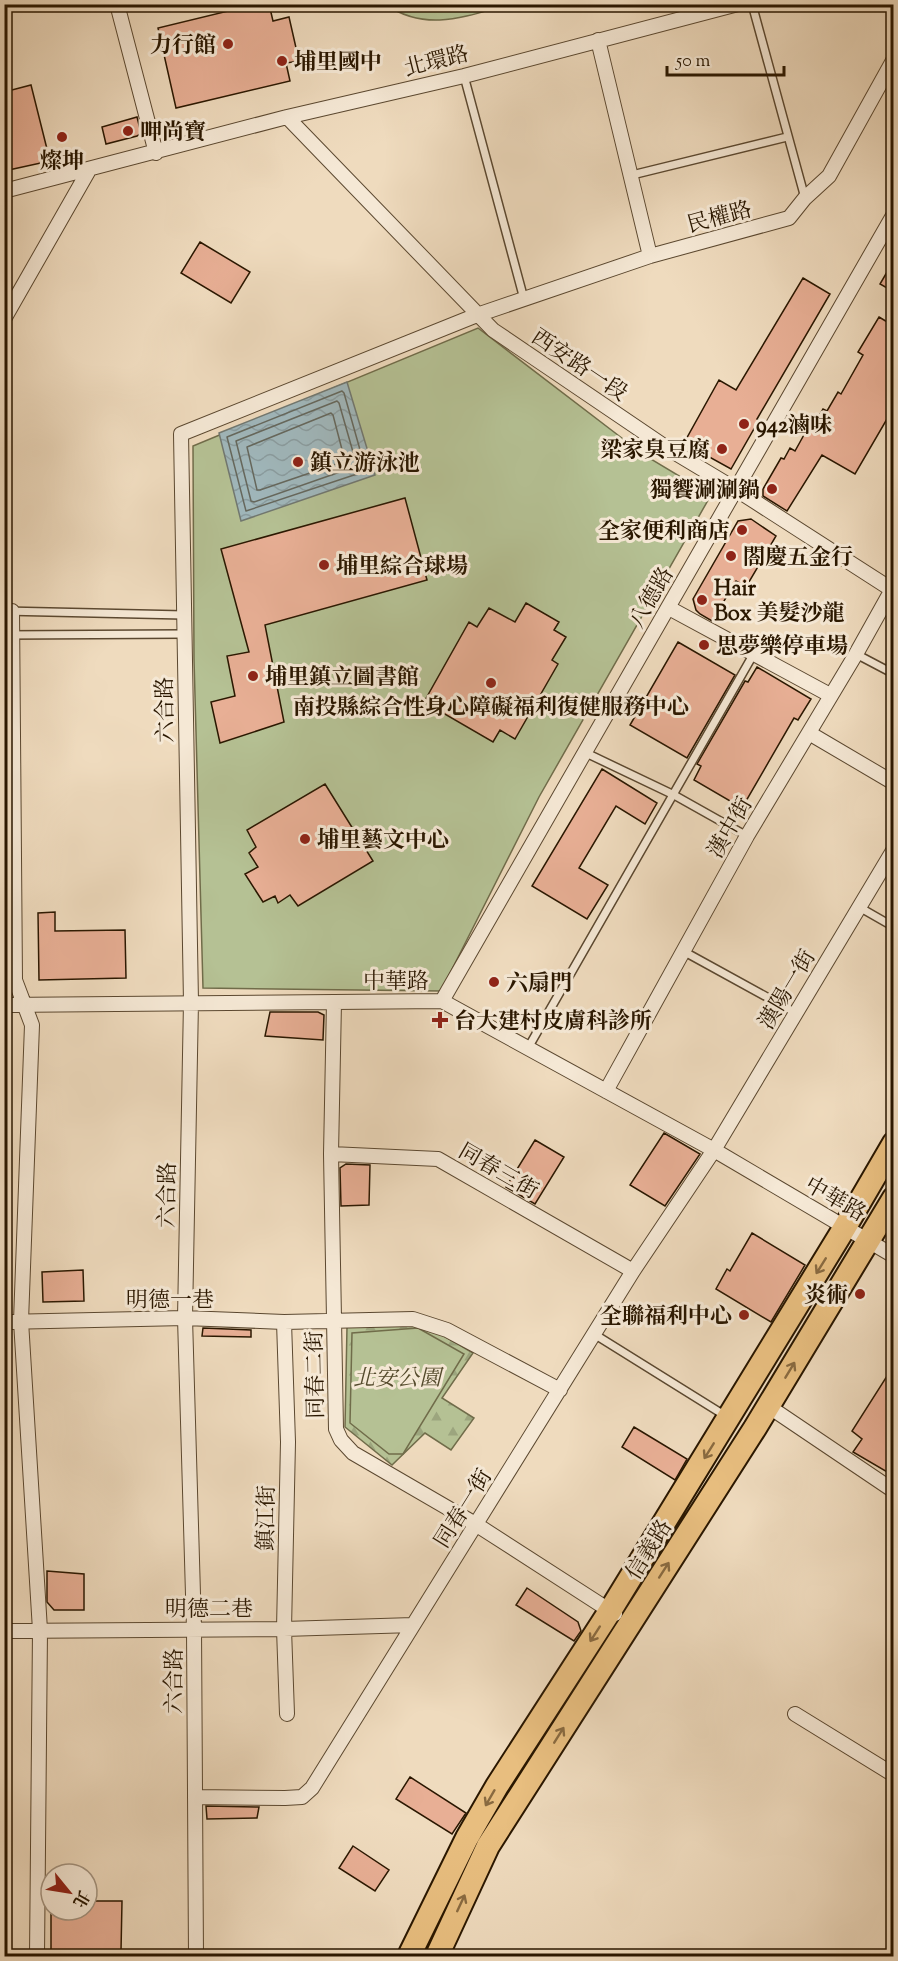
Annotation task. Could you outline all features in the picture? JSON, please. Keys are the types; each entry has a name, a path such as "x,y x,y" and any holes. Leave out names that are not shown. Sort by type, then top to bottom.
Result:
{"main road":[{"name":"信義路","path":"409,1956 467,1838 497,1786 610,1611 894,1143"},
{"name":"信義路","path":"437,1956 488,1846 768,1407 894,1198"}],"street":[{"path":"117,4 156,153"},
{"name":"北環路","path":"4,190 156,153 287,117 464,76 738,4"},
{"path":"598,39 650,256"},
{"name":"民權路","path":"181,434 477,315 650,256 789,218 805,198 829,176 894,58"},
{"name":"西安路一段","path":"287,117 493,330 657,442 893,589"},
{"path":"4,320 89,170"},
{"name":"八德路","path":"442,1001 894,214"},
{"name":"六合路","path":"181,434 191,1002 185,1318 194,1629 196,1956"},
{"name":"漢中街","path":"606,1091 747,836 893,589"},
{"path":"669,608 830,695"},
{"path":"8,611 15,980 32,1025 21,1321 40,1630 37,1956"},
{"path":"809,733 894,783"},
{"name":"漢陽一街","path":"714,1150 894,849"},
{"name":"中華路","path":"4,1005 442,1001 714,1150 894,1256"},
{"name":"同春二街","path":"334,1002 331,1154 336,1429 341,1440 353,1453 477,1525 629,1624"},
{"name":"同春一街","path":"195,1797 302,1797 312,1788 633,1271 714,1150"},
{"name":"同春三街","path":"331,1154 438,1159 633,1271"},
{"name":"明德一巷","path":"4,1322 185,1318 284,1322 413,1319 447,1330 560,1390"},
{"name":"鎮江街","path":"284,1322 288,1442 284,1629 287,1714"},
{"path":"768,1407 894,1491"},
{"name":"明德二巷","path":"4,1631 284,1629 413,1625"},
{"path":"795,1714 894,1775"}],"lane":[{"path":"752,4 805,198"},
{"path":"464,76 524,299"},
{"path":"632,175 787,137"},
{"path":"8,611 184,615"},
{"path":"9,635 184,634"},
{"path":"856,654 894,674"},
{"path":"528,1048 753,655"},
{"path":"584,752 674,795 747,836"},
{"path":"859,907 894,927"},
{"path":"683,951 796,1013"},
{"path":"594,1334 729,1418"}],"green space":[{"path":"386,5 507,5 446,20 431,20 401,13"},
{"path":"478,328 644,455 711,495 539,797 441,991 203,988 194,659 193,446"},
{"name":"北安公園","path":"419,1321 473,1353 442,1398 474,1418 451,1450 425,1433 392,1465 345,1427 347,1327"},
{"name":"北安公園","path":"418,1328 464,1354 403,1454 389,1454 350,1423 352,1333"}],"water":[{"name":"鎮立游泳池","path":"347,382 375,475 241,521 219,433"}],"building":[{"name":"力行館","path":"257,4 269,4 273,21 289,17 299,61 286,63 290,81 176,108 158,28"},
{"path":"31,85 50,161 4,171 4,92"},
{"path":"137,117 141,133 106,144 102,127"},
{"path":"200,242 250,272 231,303 181,273"},
{"path":"894,260 894,292 880,284"},
{"path":"803,278 830,294 757,419 759,420 731,469 684,443 719,380 736,390"},
{"path":"879,317 894,326 894,407 855,474 822,455 787,511 763,496 763,489 781,458 784,459 790,448 795,451 805,433 808,435 823,409 827,411 838,392 841,394 863,355 858,352"},
{"name":"埔里綜合球場","path":"405,498 427,580 265,625 284,722 220,743 211,702 235,696 227,656 249,652 221,549"},
{"path":"751,519 776,536 746,587 736,581 712,621 696,610 693,599 738,521"},
{"name":"南投縣綜合性身心障礙福利復健服務中心","path":"526,603 559,622 554,630 566,637 552,660 558,664 515,739 500,730 493,742 424,702 469,622 477,627 489,608 515,622"},
{"path":"678,642 735,675 687,758 630,725"},
{"path":"757,667 811,699 798,720 794,718 742,808 694,780 701,766 697,764 745,681 748,682"},
{"path":"602,769 657,803 645,824 616,806 579,868 608,885 587,919 532,886"},
{"name":"埔里藝文中心","path":"325,784 373,861 298,906 290,895 278,903 275,896 263,902 245,874 258,867 249,853 256,847 247,830"},
{"path":"55,912 55,931 125,930 126,978 39,980 38,913"},
{"path":"270,1012 318,1012 324,1015 323,1040 265,1036"},
{"path":"664,1133 700,1154 665,1206 630,1185"},
{"path":"535,1140 564,1157 535,1204 506,1187"},
{"path":"346,1164 370,1165 369,1205 341,1206 340,1168"},
{"path":"752,1233 805,1265 771,1322 716,1289 727,1269 730,1271"},
{"path":"83,1270 84,1301 43,1302 42,1272"},
{"path":"203,1328 251,1330 251,1337 202,1336"},
{"path":"894,1365 894,1476 853,1452 862,1439 852,1431"},
{"path":"634,1427 687,1459 675,1480 622,1447"},
{"path":"47,1571 84,1574 84,1610 54,1610 47,1602"},
{"path":"527,1588 578,1622 581,1631 574,1641 516,1605"},
{"path":"410,1777 466,1813 452,1834 396,1799"},
{"path":"206,1806 259,1807 257,1818 207,1819"},
{"path":"353,1846 389,1870 375,1891 339,1868"},
{"path":"99,1901 122,1901 121,1951 51,1951 51,1922 99,1922"}],"place":[{"name":"力行館","path":"228,44"},
{"name":"埔里國中","path":"282,61"},
{"name":"呷尚寶","path":"128,131"},
{"name":"燦坤","path":"62,137"},
{"name":"942滷味","path":"744,424"},
{"name":"梁家臭豆腐","path":"722,449"},
{"name":"鎮立游泳池","path":"298,462"},
{"name":"獨饗涮涮鍋","path":"772,489"},
{"name":"全家便利商店","path":"742,530"},
{"name":"閤慶五金行","path":"731,556"},
{"name":"埔里綜合球場","path":"324,565"},
{"name":"Hair Box 美髮沙龍","path":"702,600"},
{"name":"思夢樂停車場","path":"704,645"},
{"name":"埔里鎮立圖書館","path":"253,676"},
{"name":"南投縣綜合性身心障礙福利復健服務中心","path":"491,683"},
{"name":"埔里藝文中心","path":"305,839"},
{"name":"六扇門","path":"494,982"},
{"name":"台大建村皮膚科診所","path":"440,1020"},
{"name":"炎術","path":"860,1294"},
{"name":"全聯福利中心","path":"744,1315"}]}
